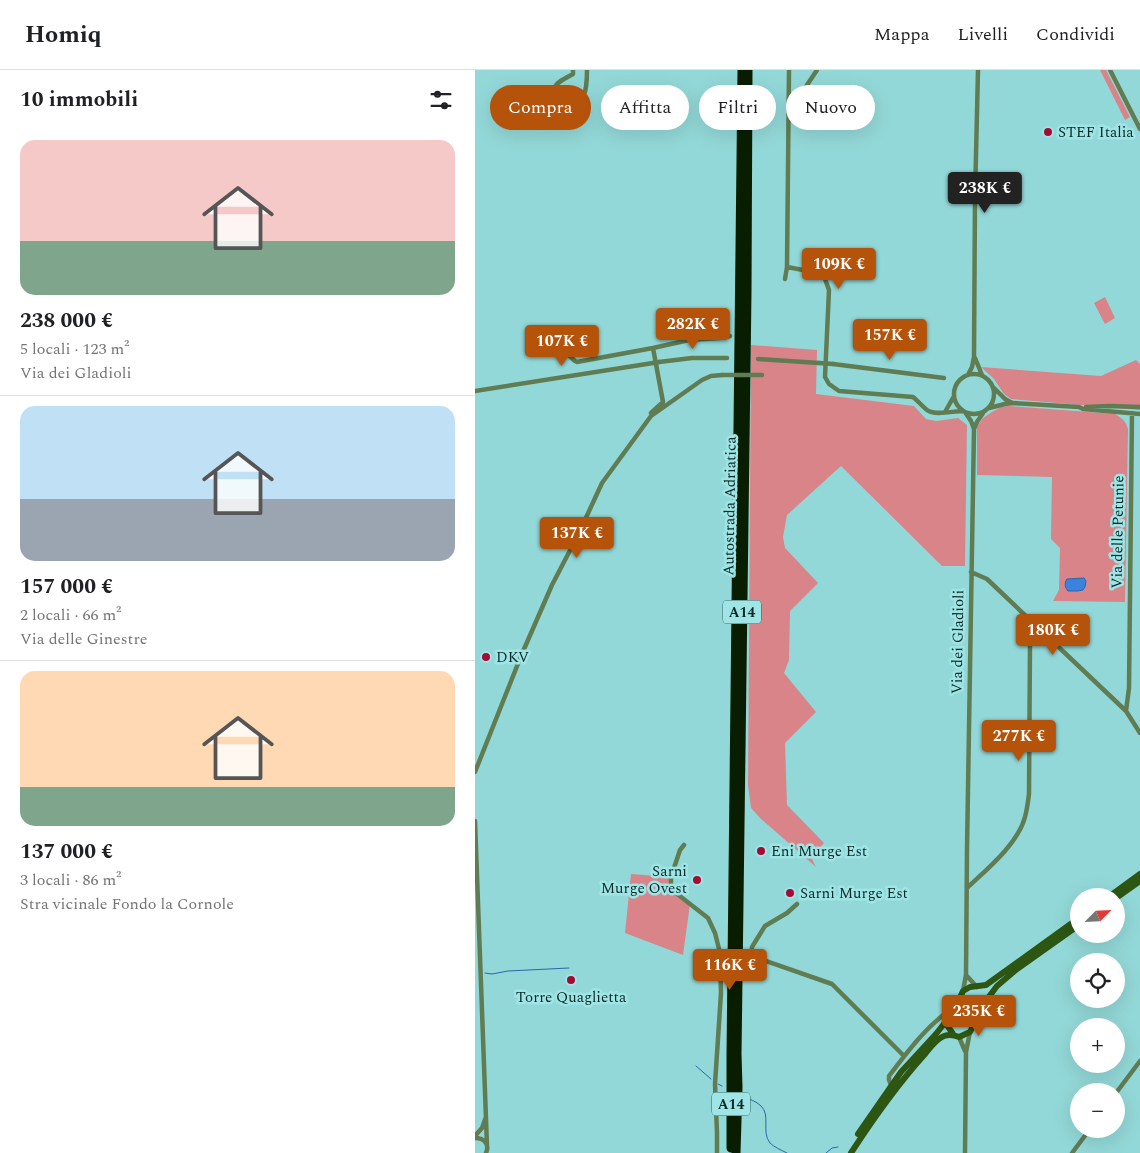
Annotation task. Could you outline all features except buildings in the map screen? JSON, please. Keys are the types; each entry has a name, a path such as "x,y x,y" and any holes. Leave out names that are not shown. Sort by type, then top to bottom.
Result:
{"highway":[{"name":"Autostrada Adriatica","path":"731,1153 742,70"},
{"name":"Autostrada Adriatica","path":"736,1153 748,70"}],"main road":[{"path":"1121,888 1140,874"},
{"path":"1125,892 1140,881"},
{"path":"846,1153 891,1085 948,1019 957,1006 963,991 970,987 986,985 1070,925"},
{"path":"851,1153 864,1133 937,1040 945,1036 956,1036 970,1032 985,1002 997,986 1017,969 1070,931"},
{"path":"977,987 984,993 985,1002"},
{"path":"948,1019 947,1025 956,1036"}],"street":[{"path":"573,70 573,74 558,81 555,88 555,97 562,106 572,106 581,101 585,91 587,70"},
{"path":"789,70 789,85"},
{"path":"807,85 817,70"},
{"path":"967,375 974,357 978,70"},
{"path":"1110,70 1140,129"},
{"path":"785,280 787,267 787,130"},
{"path":"787,267 819,273 825,279 829,290 825,370 825,377 829,384 839,391 913,397 929,412 936,414 945,412 977,414 983,412"},
{"path":"563,350 577,362 689,340 730,336"},
{"path":"475,772 552,584 579,535 602,483 651,416 650,414 663,402 653,348"},
{"path":"974,357 982,375"},
{"path":"475,390 656,362 691,358 727,358"},
{"path":"758,359 833,364 944,378"},
{"path":"651,416 702,380 711,376 762,375"},
{"path":"945,412 954,396 956,385 959,380 967,375 982,375 987,378 1005,399 1013,403"},
{"path":"989,408 995,394 993,387"},
{"name":"Via dei Gladioli","path":"954,396 956,403 971,421 974,429 966,975 963,991"},
{"path":"989,408 1013,403 1079,407 1140,407"},
{"path":"1079,407 1083,409 1140,414"},
{"name":"Via dei Gladioli","path":"974,429 983,412 989,408"},
{"name":"Via delle Petunie","path":"1126,711 1129,688 1132,413"},
{"path":"971,572 987,579 1036,625 1126,711 1140,733"},
{"path":"966,888 1003,854 1016,837 1025,819 1029,794 1030,641 1036,625"},
{"path":"475,821 487,1150"},
{"path":"684,845 680,850 671,877 671,886 675,893 707,918 715,934 720,953 721,993 715,1084 717,1153"},
{"path":"797,904 787,913 765,926 753,947 754,956 832,984 905,1056"},
{"path":"966,975 977,987"},
{"path":"891,1085 889,1076 911,1046 945,1014 957,1006"},
{"path":"965,1153 966,1052 970,1032"},
{"path":"956,1036 966,1052"},
{"path":"1124,1083 1140,1061"},
{"path":"487,1116 475,1137 483,1140 487,1150"},
{"path":"1072,1153 1083,1138"}],"shaded area":[{"path":"1100,70 1106,70 1130,117 1125,120"},
{"path":"1105,297 1115,318 1105,324 1094,303"},
{"path":"751,345 817,350 816,394 914,406 926,419 936,421 958,418 967,425 965,566 942,566 841,466 787,515 783,537 785,548 818,583 790,611 789,660 784,673 816,712 785,743 787,805 824,843 811,857 816,867 751,808 748,785"},
{"path":"1136,360 1140,364 1140,410 1011,399 1004,394 994,379 981,367 1101,376"},
{"path":"1001,407 1115,414 1122,418 1126,424 1128,429 1125,602 1053,601 1059,590 1060,548 1051,539 1052,477 977,475 977,427 983,418 992,412"},
{"path":"631,874 671,877 671,886 690,904 683,955 625,933"}],"water":[{"path":"1084,578 1086,581 1083,590 1067,590 1065,584 1067,579"}],"waterway":[{"path":"485,973 569,968"},
{"path":"696,1066 711,1079"},
{"path":"718,1084 722,1086"},
{"path":"743,1097 755,1101 761,1106 765,1114 767,1139 773,1146 787,1153"},
{"path":"826,1153 832,1148 838,1147"}],"place":[{"name":"STEF Italia","path":"1048,132"},
{"name":"DKV","path":"486,657"},
{"name":"Eni Murge Est","path":"761,851"},
{"name":"Sarni Murge Ovest","path":"697,880"},
{"name":"Sarni Murge Est","path":"790,893"},
{"name":"Torre Quaglietta","path":"571,980"}]}
